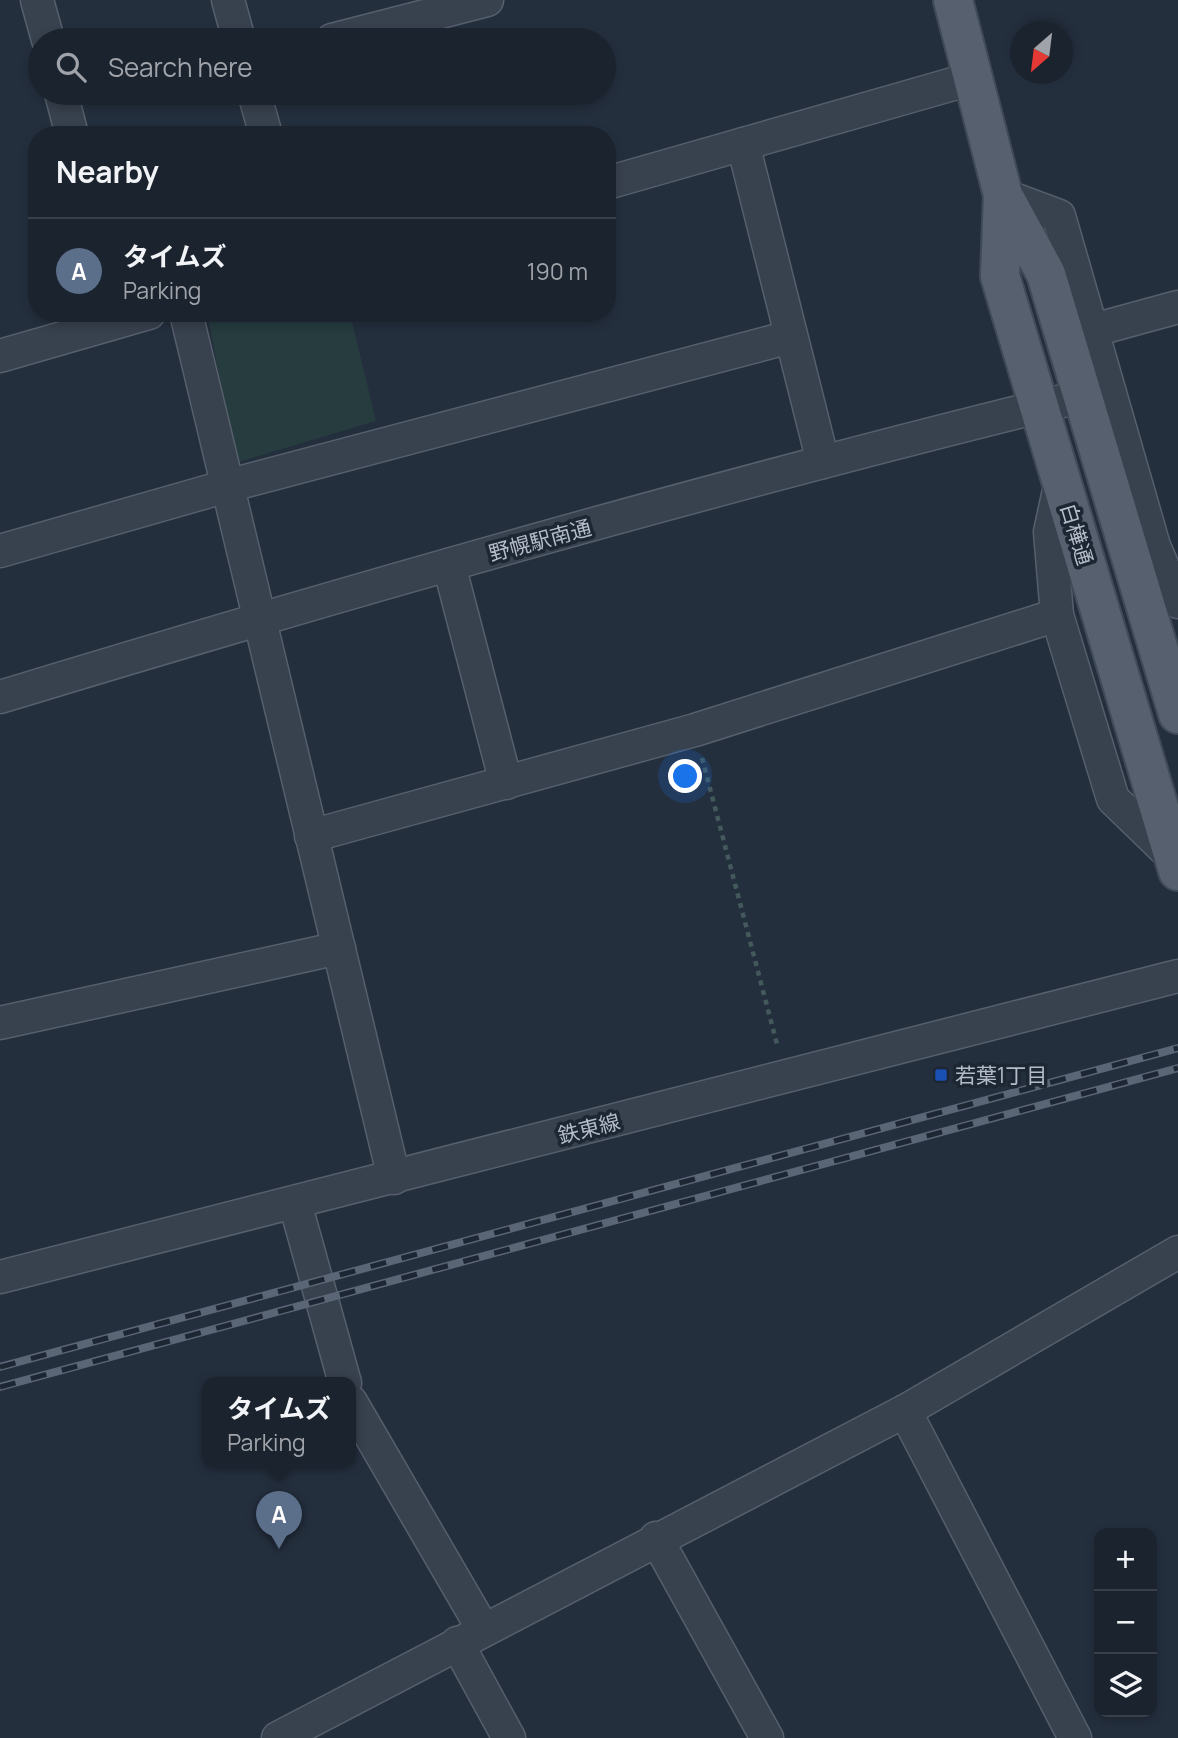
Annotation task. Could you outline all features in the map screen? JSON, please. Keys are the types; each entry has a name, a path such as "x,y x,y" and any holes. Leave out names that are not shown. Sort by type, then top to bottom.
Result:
{"main road":[{"name":"白樺通","path":"953,0 1003,195 1046,274 1178,714"},
{"name":"白樺通","path":"1003,195 1000,276 1176,865"}],"street":[{"path":"37,0 45,28"},
{"path":"228,0 236,28"},
{"path":"378,28 487,0"},
{"path":"616,180 974,78"},
{"path":"64,105 70,126"},
{"path":"257,105 263,126"},
{"path":"743,144 823,462"},
{"path":"1003,195 1059,216 1154,546 1178,602"},
{"path":"1094,330 1178,307"},
{"path":"0,356 110,322"},
{"path":"188,322 394,1178"},
{"path":"0,551 227,486 790,337"},
{"name":"野幌駅南通","path":"0,697 259,618 449,565 823,462 1083,396"},
{"path":"1061,481 1050,532 1058,615 1113,799 1176,865"},
{"path":"449,565 506,783"},
{"path":"311,836 695,730 1058,615"},
{"path":"0,1023 338,948"},
{"name":"鉄東線","path":"0,1277 1178,976"},
{"path":"295,1203 343,1377"},
{"path":"278,1738 656,1538 905,1411 1178,1252"},
{"path":"905,1411 1075,1738"},
{"path":"356,1412 470,1636 509,1738"},
{"path":"656,1538 767,1738"}],"path":[{"path":"695,730 786,1077"}],"green space":[{"path":"209,322 352,322 376,421 235,463"}],"railway":[{"path":"0,1367 1178,1048"},
{"path":"0,1387 1178,1068"}],"place":[{"name":"若葉1丁目","path":"941,1075"},
{"name":"タイムズ","path":"279,1549"}]}
